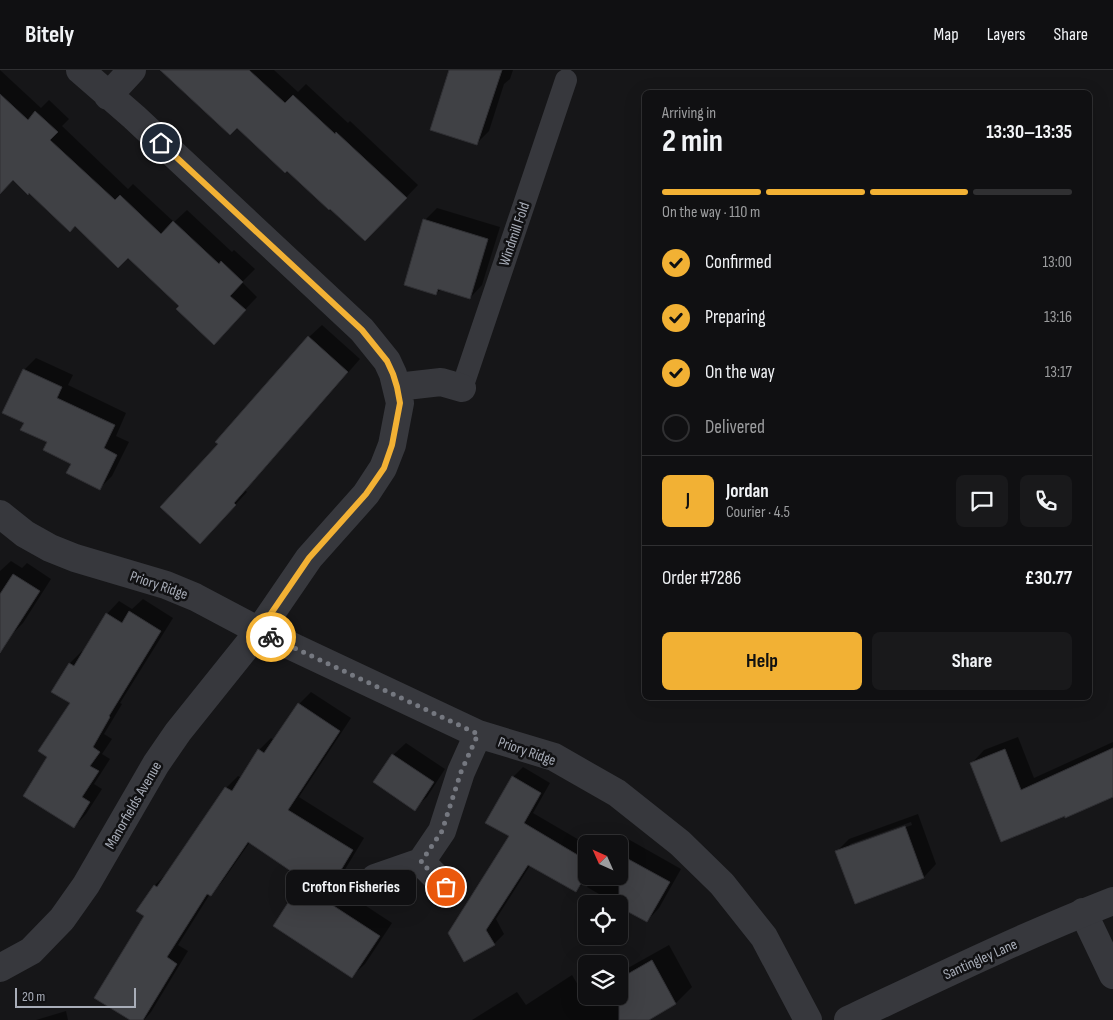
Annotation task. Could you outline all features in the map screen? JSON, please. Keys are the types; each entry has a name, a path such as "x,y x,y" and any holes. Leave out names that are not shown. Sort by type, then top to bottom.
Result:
{"street":[{"name":"Manorfields Avenue","path":"0,968 31,951 62,919 86,884 156,764 178,732 259,631 309,558 366,494 384,468 392,445 400,403 393,374 387,361 362,330 134,117 80,70"},
{"path":"108,96 132,70"},
{"path":"397,387 441,382 462,388"},
{"name":"Priory Ridge","path":"0,514 25,534 50,548 75,558 166,585 195,597 259,631 478,734 554,757 617,793 680,843 722,884 764,937 808,1020"},
{"path":"375,878 421,862 442,831 461,772 478,734"},
{"path":"421,862 446,887"},
{"name":"Santingley Lane","path":"848,1020 951,971 1083,912 1113,901"},
{"path":"1083,912 1113,975"}],"lane":[{"name":"Windmill Fold","path":"462,388 566,80"}],"building":[{"path":"160,70 249,70 285,103 293,95 407,198 365,241 287,171 285,173 237,128 230,135"},
{"path":"449,70 502,70 477,145 430,130"},
{"path":"0,94 28,120 35,111 58,132 50,140 115,200 120,195 161,234 173,221 219,264 221,261 243,282 230,296 246,310 214,345 176,309 179,306 128,258 118,268 75,226 70,232 13,180 0,194"},
{"path":"423,219 488,239 470,299 438,289 436,295 404,285"},
{"path":"308,336 348,372 234,503 236,505 200,544 160,507 218,444 215,442"},
{"path":"23,369 62,387 57,398 115,425 104,448 117,455 100,490 66,473 71,464 43,450 47,442 20,430 24,423 2,413"},
{"path":"13,574 40,591 0,653 0,594"},
{"path":"129,611 161,631 109,716 93,747 100,752 90,766 99,771 82,797 90,802 74,828 23,796 47,757 38,751 70,703 51,692 69,663 74,666 106,613 122,623"},
{"path":"298,703 340,731 288,810 353,850 326,895 248,842 211,896 207,894 167,957 177,964 143,1020 130,1020 94,998 144,916 136,911 154,885 157,887 225,787 232,791 258,749 264,753"},
{"path":"1113,748 1113,797 1065,818 1065,816 1001,842 970,763 1005,749 1021,790"},
{"path":"392,754 434,782 415,811 373,782"},
{"path":"512,776 541,793 524,823 578,855 578,885 580,885 576,892 528,865 486,930 495,945 464,962 448,933 509,836 485,823"},
{"path":"905,826 924,878 855,904 835,851"},
{"path":"628,859 670,882 647,922 628,912 628,895 619,895 619,885 628,885"},
{"path":"300,884 380,936 352,978 273,926"},
{"path":"652,960 676,1004 649,1020 619,1020 619,1005 628,1005 628,974"}],"way so far":[{"path":"271,637 478,734 461,772 442,831 421,862 446,887"}],"place":[{"name":"Crofton Fisheries","path":"446,887"}],"route":[{"path":"161,143 362,330 387,361 397,387 400,403 392,445 384,468 366,494 309,558 259,631 271,637"}]}
